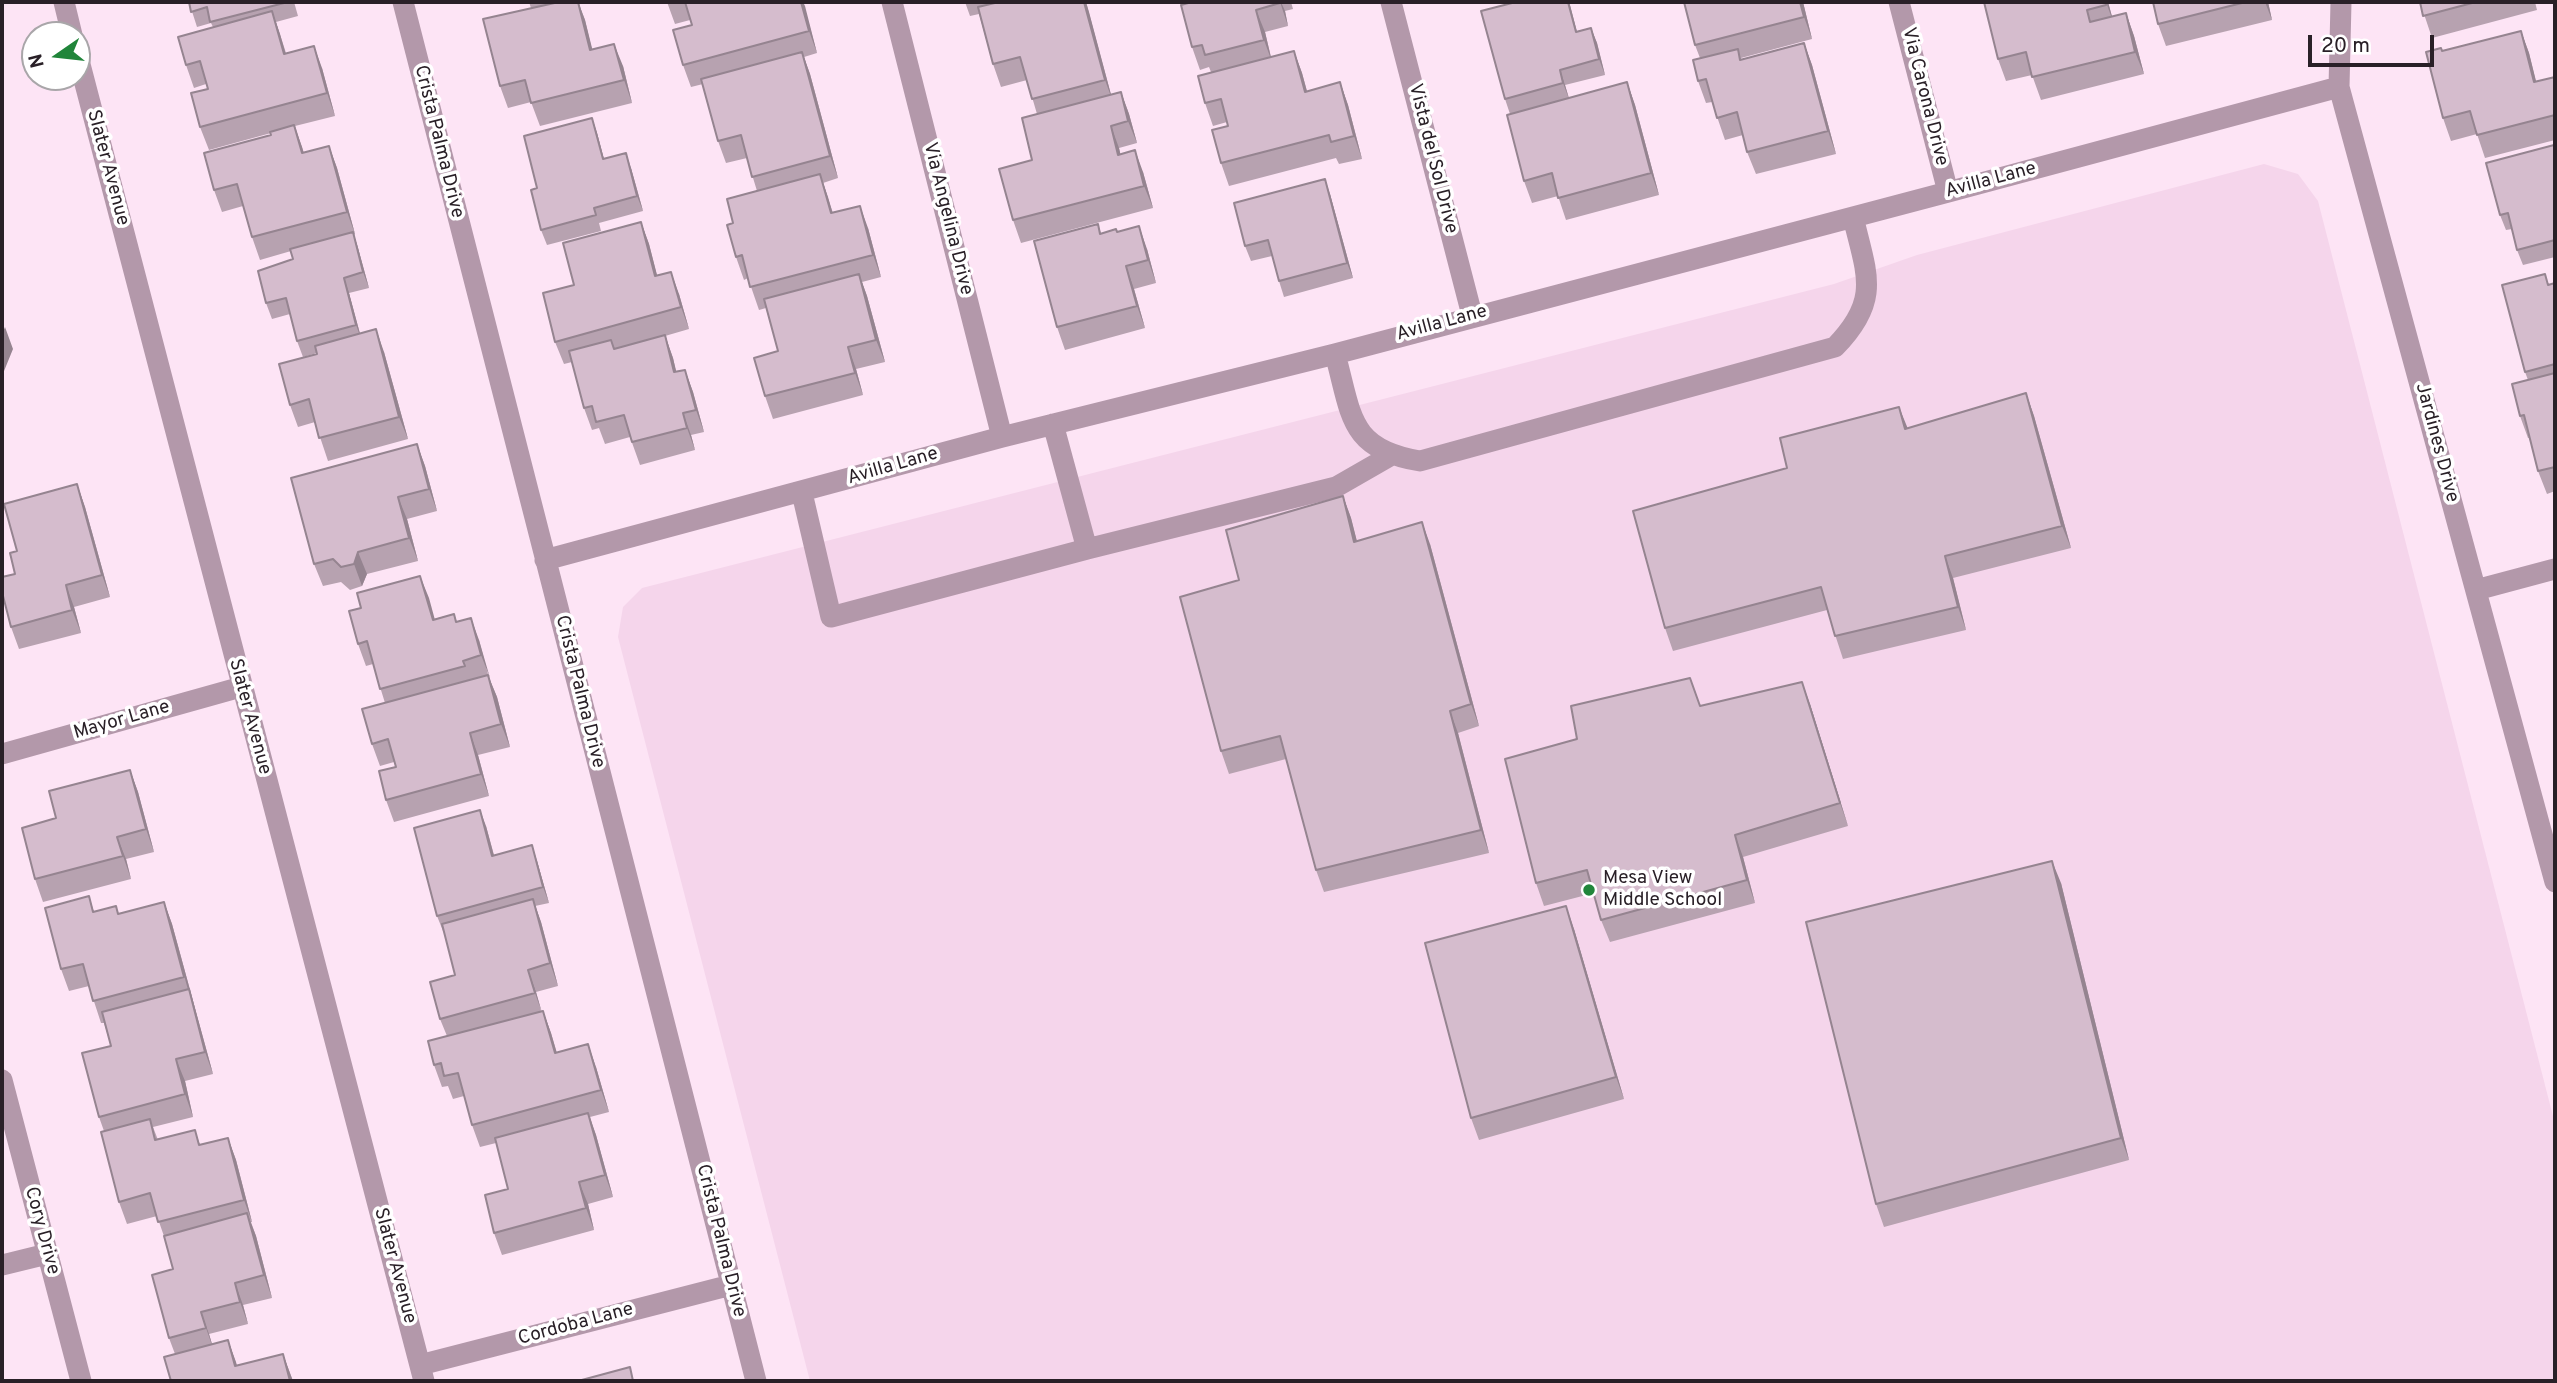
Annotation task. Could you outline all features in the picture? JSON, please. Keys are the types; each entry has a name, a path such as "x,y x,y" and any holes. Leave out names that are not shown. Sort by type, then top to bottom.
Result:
{"street":[{"path":"64,2 69,21"},
{"name":"Crista Palma Drive","path":"403,2 756,1381"},
{"name":"Via Angelina Drive","path":"892,2 1002,437"},
{"name":"Vista del Sol Drive","path":"1391,2 1472,315"},
{"name":"Via Carona Drive","path":"1899,2 1948,192"},
{"name":"Jardines Drive","path":"2341,2 2339,86 2555,882"},
{"name":"Avilla Lane","path":"545,560 1002,437 1335,354 1472,315 1948,192 2339,86"},
{"name":"Slater Avenue","path":"87,91 422,1373"},
{"path":"1335,354 1354,424 1369,443 1390,456 1420,461 1835,346 1852,329 1866,303 1865,269 1853,217"},
{"path":"1053,424 1087,549"},
{"path":"802,493 831,617 1324,490 1390,456"},
{"path":"2476,590 2555,569"},
{"name":"Mayor Lane","path":"2,754 241,687"},
{"name":"Cory Drive","path":"2,1080 81,1381"},
{"path":"2,1265 47,1254"},
{"name":"Cordoba Lane","path":"422,1373 732,1285"}],"shaded area":[{"name":"Mesa View Middle School","path":"2264,164 2298,174 2318,201 2555,1124 2555,1381 810,1381 618,637 623,607 642,588 1834,284 1917,255"}],"building":[{"path":"189,2 288,2 210,22 207,7 191,12"},
{"path":"559,2 578,2 590,50 614,44 624,80 531,103 525,80 500,86 483,19"},
{"path":"685,2 801,2 809,31 683,65 673,30 692,25"},
{"path":"999,2 1084,2 1105,80 1032,99 1020,57 993,64 978,7"},
{"path":"1192,2 1280,3 1256,10 1264,40 1205,55 1202,45 1192,47 1181,5"},
{"path":"1516,2 1568,2 1576,32 1591,28 1599,59 1560,70 1563,83 1505,99 1481,11"},
{"path":"1684,2 1800,2 1804,17 1695,45"},
{"path":"1984,2 2106,2 2106,5 2087,10 2090,22 2126,13 2135,52 2032,77 2026,52 1998,59"},
{"path":"2153,2 2246,2 2158,24"},
{"path":"2420,2 2476,2 2423,16"},
{"path":"272,11 284,54 314,46 327,93 200,127 191,93 208,89 200,61 186,65 178,37"},
{"path":"2521,31 2534,82 2555,77 2555,115 2477,135 2470,111 2443,118 2426,52 2441,48 2442,51"},
{"path":"1804,43 1828,131 1747,152 1737,112 1717,118 1706,79 1698,81 1693,60 1738,49 1740,60"},
{"path":"1294,51 1305,92 1340,82 1354,136 1331,142 1329,135 1221,163 1212,130 1228,126 1221,99 1205,103 1198,76"},
{"path":"802,52 830,156 752,177 741,135 718,141 701,79"},
{"path":"1627,82 1651,173 1558,198 1552,173 1524,181 1507,115"},
{"path":"1121,92 1128,121 1111,126 1118,155 1135,150 1144,186 1013,220 999,169 1032,160 1022,118"},
{"path":"592,118 603,159 626,153 637,196 594,208 596,215 541,230 531,190 537,188 524,136"},
{"path":"294,125 302,153 329,146 347,212 252,237 237,184 214,190 204,153 271,135 270,132"},
{"path":"2554,145 2555,240 2517,250 2508,213 2500,215 2486,163"},
{"path":"820,174 831,213 860,206 873,255 750,287 742,255 736,257 727,225 733,223 727,199"},
{"path":"1325,179 1347,263 1279,281 1268,240 1245,246 1234,203"},
{"path":"641,222 655,276 671,272 681,307 555,342 543,293 574,285 563,243"},
{"path":"1098,224 1100,234 1139,226 1148,260 1126,266 1137,306 1057,327 1034,241"},
{"path":"353,232 363,272 344,278 356,325 297,341 286,298 266,303 258,271 293,259 290,249"},
{"path":"859,274 876,340 848,347 855,373 765,396 754,358 778,351 764,299"},
{"path":"2545,274 2548,285 2555,283 2555,364 2525,372 2502,285"},
{"path":"376,329 399,417 319,438 309,399 290,405 279,364 317,354 315,346"},
{"path":"665,335 674,372 685,370 696,410 683,413 687,428 632,442 624,415 596,422 592,406 584,408 569,351 611,340 614,349"},
{"path":"2555,373 2555,467 2538,471 2524,415 2520,416 2512,384"},
{"path":"2026,393 2062,526 1945,556 1958,607 1835,636 1821,587 1665,628 1633,511 1787,468 1780,438 1899,407 1905,429"},
{"path":"417,444 429,489 398,497 409,538 358,552 354,564 341,567 333,559 314,564 291,478"},
{"path":"77,484 102,575 66,585 72,610 11,627 2,592 2,577 15,574 10,553 17,551 4,504"},
{"path":"1343,496 1354,542 1422,522 1471,704 1450,711 1481,830 1316,870 1280,736 1221,751 1180,597 1239,580 1226,530"},
{"path":"420,576 433,620 454,614 456,622 471,618 481,655 463,661 465,666 380,689 367,641 358,644 349,611 361,608 357,593"},
{"path":"488,675 501,724 470,733 481,774 386,800 379,771 396,767 388,739 372,744 362,709"},
{"path":"1690,678 1700,706 1802,682 1840,803 1735,835 1747,880 1601,920 1587,870 1536,883 1505,759 1577,739 1571,706"},
{"path":"130,770 146,829 117,837 123,856 35,879 22,828 56,818 49,791"},
{"path":"480,810 492,856 532,845 543,887 437,916 414,828"},
{"path":"2052,861 2121,1138 1876,1204 1806,922"},
{"path":"89,896 93,912 116,906 118,914 164,902 184,977 93,1001 83,964 61,969 45,908"},
{"path":"533,899 550,963 528,970 535,993 440,1019 430,982 455,975 442,924"},
{"path":"1566,906 1616,1077 1471,1118 1425,943"},
{"path":"189,989 205,1052 176,1059 185,1094 99,1117 82,1053 111,1046 102,1012"},
{"path":"543,1011 555,1053 588,1044 601,1090 472,1125 458,1073 444,1076 441,1063 434,1065 428,1041"},
{"path":"588,1113 605,1175 579,1182 586,1208 494,1233 485,1195 508,1189 495,1138"},
{"path":"150,1119 155,1140 195,1130 199,1145 228,1138 244,1200 158,1222 150,1193 119,1202 101,1132"},
{"path":"247,1213 264,1275 235,1283 240,1302 201,1312 206,1328 169,1338 152,1275 173,1269 164,1236"},
{"path":"228,1340 235,1366 283,1354 290,1381 171,1381 164,1357"},
{"path":"630,1367 633,1381 578,1381"}],"place":[{"name":"Mesa View Middle School","path":"1589,890"}]}
